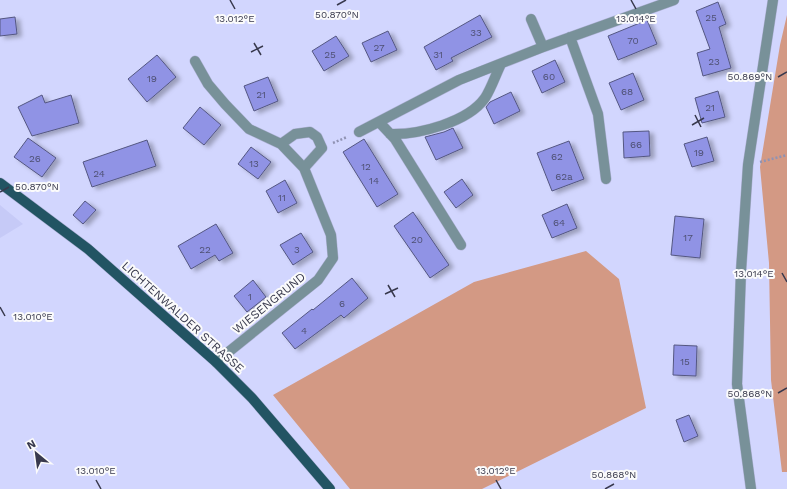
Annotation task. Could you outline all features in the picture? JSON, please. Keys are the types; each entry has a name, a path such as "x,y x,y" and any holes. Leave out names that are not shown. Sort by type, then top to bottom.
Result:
{"main road":[{"name":"LICHTENWALDER STRASSE","path":"0,183 88,249 216,362 252,398 330,489"}],"street":[{"path":"359,132 459,80 543,47 674,0"},
{"path":"751,489 737,384 741,271 748,165 773,0"},
{"path":"531,19 543,47"},
{"path":"570,37 598,114 606,179"},
{"name":"WIESENGRUND","path":"195,61 208,84 249,129 281,144 304,168 331,235 333,258 318,280 216,362"},
{"path":"390,134 416,132 433,128 454,121 474,110 486,97 501,64"},
{"path":"379,122 395,139 461,246"},
{"path":"281,144 295,134 310,132 317,137 322,148 304,168"}],"path":[{"path":"322,148 359,132"},
{"path":"748,165 787,155"}],"shaded area":[{"path":"787,15 787,472 782,472 771,380 769,263 760,167 780,45"},
{"path":"0,205 23,224 0,238"},
{"path":"586,251 619,279 646,408 482,489 350,489 273,395 474,282"}],"building":[{"path":"718,2 726,24 719,27 731,68 703,76 697,53 710,49 696,11"},
{"path":"480,15 492,37 451,58 453,61 436,70 424,47"},
{"path":"15,17 17,34 0,36 0,19"},
{"path":"647,20 657,44 618,60 608,36"},
{"path":"388,31 397,50 371,62 362,43"},
{"path":"336,36 349,56 324,71 312,51"},
{"path":"157,55 176,77 147,102 128,79"},
{"path":"555,60 565,82 542,93 532,71"},
{"path":"633,73 644,100 621,110 609,83"},
{"path":"268,77 278,101 254,111 244,86"},
{"path":"718,91 725,117 702,123 695,98"},
{"path":"511,92 520,111 494,124 486,107 490,102"},
{"path":"42,95 45,103 71,95 79,123 32,136 18,107"},
{"path":"200,107 221,125 204,145 183,128"},
{"path":"453,128 463,148 436,160 425,137"},
{"path":"649,131 650,156 624,158 623,132"},
{"path":"707,137 714,161 692,167 684,144"},
{"path":"28,138 56,158 42,177 14,157"},
{"path":"364,139 398,194 377,207 343,152"},
{"path":"147,140 156,166 92,187 83,162"},
{"path":"569,141 584,179 552,191 537,153"},
{"path":"251,147 271,162 258,179 238,164"},
{"path":"462,179 473,195 456,208 444,192"},
{"path":"285,180 297,203 278,213 266,191"},
{"path":"85,201 96,210 83,224 73,215"},
{"path":"567,204 577,228 552,238 542,215"},
{"path":"413,212 449,265 430,278 394,226"},
{"path":"675,216 704,219 700,258 671,255"},
{"path":"216,224 233,253 219,261 215,255 191,269 178,246"},
{"path":"301,233 313,252 293,265 280,245"},
{"path":"352,278 368,298 344,318 341,315 295,349 282,333"},
{"path":"253,280 266,297 247,312 234,296"},
{"path":"674,345 697,346 696,376 673,375"},
{"path":"689,415 698,436 684,442 676,420"}]}
